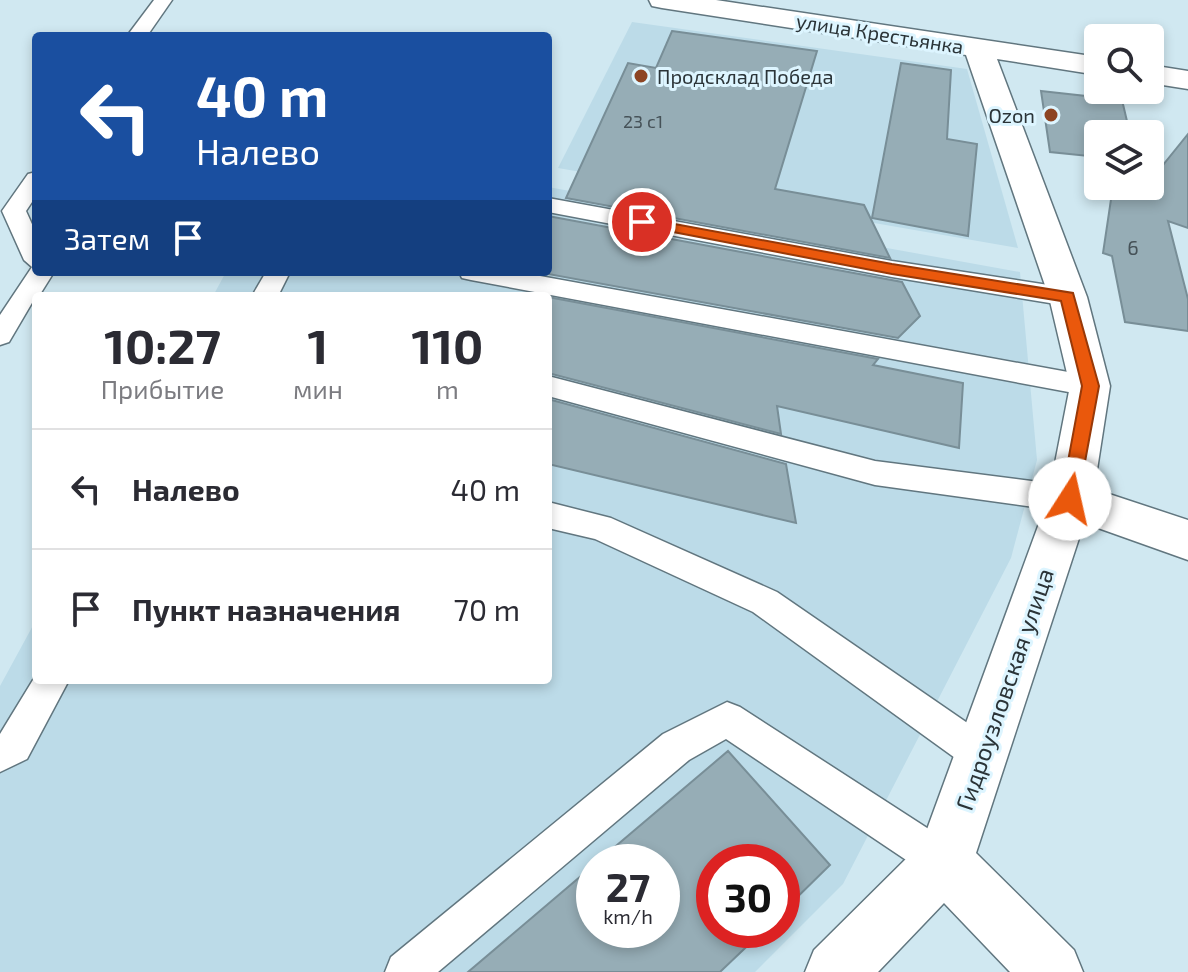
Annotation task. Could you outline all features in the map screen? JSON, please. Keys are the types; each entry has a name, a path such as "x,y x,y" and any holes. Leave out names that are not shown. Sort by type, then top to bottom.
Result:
{"street":[{"name":"улица Крестьянка","path":"662,0 1084,64"},
{"path":"856,30 887,6"},
{"name":"Гидроузловская улица","path":"944,862 1070,499 1090,386 1068,297 978,48"},
{"path":"1164,76 1188,80"},
{"path":"1070,499 1188,540"},
{"path":"836,972 944,862 1052,972"}],"lane":[{"path":"140,32 163,0"},
{"path":"32,183 7,210 32,253"},
{"path":"552,206 892,269 1068,297"},
{"path":"0,335 39,276"},
{"path":"493,276 1090,386"},
{"path":"552,387 875,473 1070,499"},
{"path":"552,516 600,527 765,602 982,755"},
{"path":"0,754 14,746 50,684"},
{"path":"406,972 676,747 727,719 944,862"}],"shaded area":[{"path":"632,22 967,69 1018,248 558,168"},
{"path":"552,188 1020,272 1037,460 1011,558 843,884 800,927 800,844 696,844 696,948 779,948 755,972 0,972 0,686 32,627 32,684 552,684 552,292 215,292 224,276 552,276"}],"building":[{"path":"672,31 817,51 775,189 864,205 890,258 566,198 628,63 656,68"},
{"path":"901,63 951,70 947,139 977,144 968,236 872,218"},
{"path":"1041,91 1084,96 1084,104 1123,104 1127,120 1084,120 1084,156 1050,152"},
{"path":"1188,134 1188,228 1168,221 1188,299 1188,331 1125,322 1112,256 1103,253 1111,200 1164,200 1164,164"},
{"path":"552,217 902,282 920,316 898,338 552,275"},
{"path":"552,298 878,359 873,365 963,383 959,448 777,406 781,434 552,374"},
{"path":"552,400 786,464 796,523 552,465"},
{"path":"728,751 830,865 800,894 800,844 696,844 696,948 745,948 720,972 468,972 576,880 576,948 680,948 680,844 618,844"}],"place":[{"name":"Продсклад Победа","path":"641,76"},
{"name":"Ozon","path":"1051,115"}],"route":[{"path":"642,222 892,269 1068,297 1090,386 1070,499"}]}
